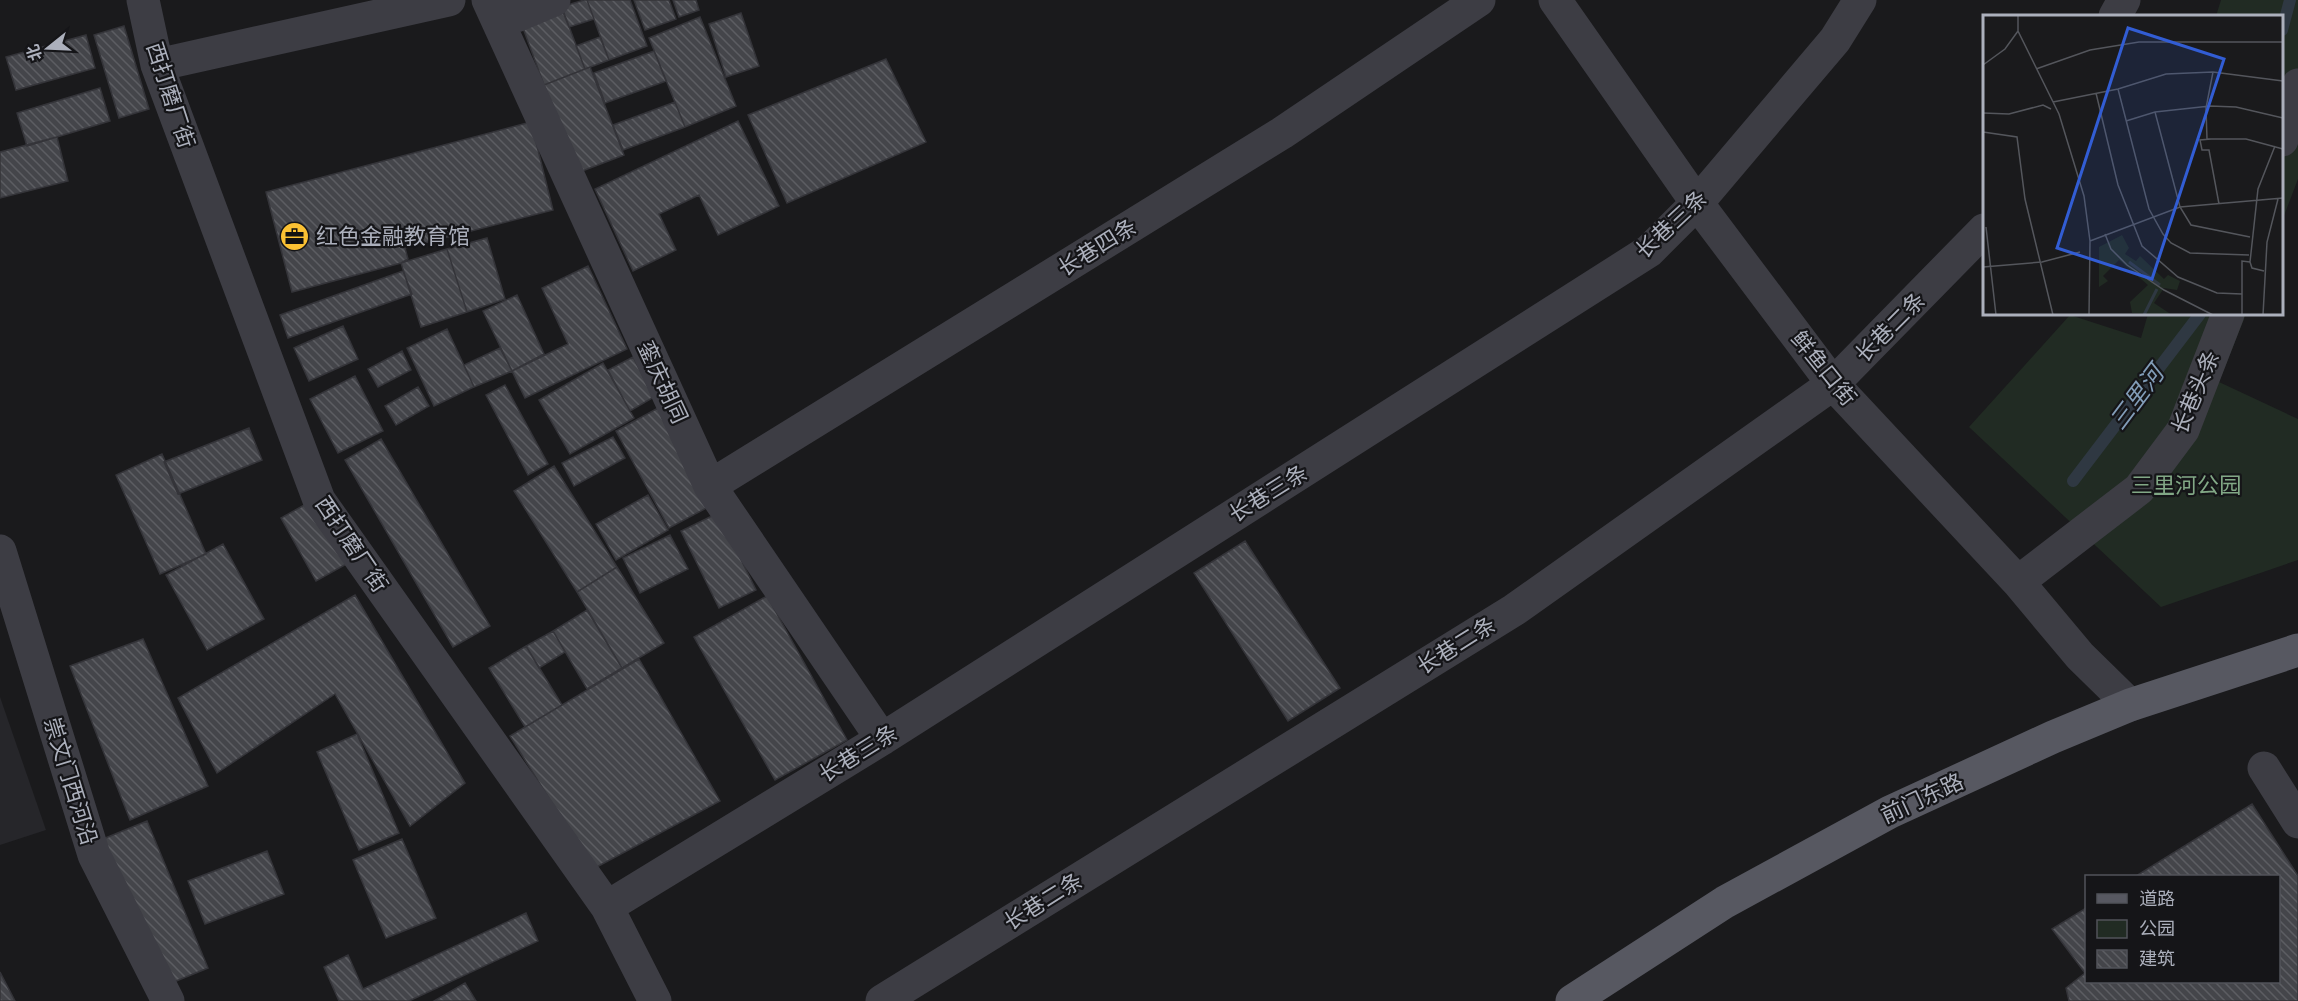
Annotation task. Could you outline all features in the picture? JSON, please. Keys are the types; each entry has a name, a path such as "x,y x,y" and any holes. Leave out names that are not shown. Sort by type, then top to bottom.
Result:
{"main road":[{"name":"前门东路","path":"1572,1001 1725,902 1890,812 2053,737 2130,705 2298,650"}],"street":[{"name":"西打磨厂街","path":"143,0 157,65 319,500 607,907 655,1001"},
{"path":"157,65 449,0"},
{"name":"銮庆胡同","path":"488,0 710,486 882,739"},
{"path":"495,0 508,13 516,16 554,0"},
{"name":"长巷四条","path":"710,486 1282,134 1479,0"},
{"name":"鲜鱼口街","path":"1556,0 1697,203 1833,384 2018,582 2080,656 2130,705"},
{"name":"长巷三条","path":"607,907 882,739 1649,250 1697,203 1835,40 1860,0"},
{"path":"2116,15 2124,0"},
{"path":"2283,137 2298,85"},
{"name":"长巷二条","path":"882,1001 1514,610 1833,384 1983,231"},
{"name":"长巷头条","path":"2018,582 2139,489 2183,430 2228,315"},
{"name":"崇文门西河沿","path":"0,551 94,855 168,1001"},
{"path":"2264,768 2298,822"}],"shaded area":[{"path":"0,697 46,830 0,845"}],"green space":[{"path":"2221,0 2298,0 2298,179 2283,218 2283,15 2216,15"},
{"name":"三里河公园","path":"2070,315 2141,338 2148,315 2246,315 2219,382 2298,419 2298,560 2161,607 1969,427"}],"building":[{"path":"587,0 594,19 569,27 561,7"},
{"path":"587,0 630,0 647,46 609,60"},
{"path":"634,0 669,0 676,19 645,30"},
{"path":"673,0 696,0 699,10 679,17"},
{"path":"561,5 585,69 544,85 520,20"},
{"path":"741,13 759,66 726,77 709,24"},
{"path":"700,17 736,106 685,127 649,38"},
{"path":"124,26 149,109 119,118 94,35"},
{"path":"86,35 95,68 16,90 6,57"},
{"path":"600,37 609,60 585,69 576,46"},
{"path":"654,51 666,81 605,103 594,73"},
{"path":"886,59 926,142 787,203 748,115"},
{"path":"590,67 624,155 577,173 544,85"},
{"path":"100,88 110,121 27,146 17,113"},
{"path":"675,102 685,127 623,150 613,125"},
{"path":"738,121 779,206 718,235 699,195 659,214 676,250 633,271 595,189"},
{"path":"531,122 553,210 405,248 408,259 401,263 292,292 266,192"},
{"path":"57,137 68,181 0,198 0,152"},
{"path":"487,238 505,299 467,312 447,249"},
{"path":"447,249 467,312 421,327 401,263"},
{"path":"588,266 627,349 525,398 512,371 568,344 542,288"},
{"path":"403,271 412,294 288,338 280,315"},
{"path":"517,295 544,354 512,371 483,311"},
{"path":"343,326 358,359 309,381 294,348"},
{"path":"447,329 474,387 434,406 407,348"},
{"path":"500,348 512,371 474,387 464,365"},
{"path":"402,351 411,370 378,387 368,369"},
{"path":"633,357 654,397 630,411 608,370"},
{"path":"603,363 634,418 570,454 539,400"},
{"path":"355,376 383,431 338,453 310,399"},
{"path":"505,385 548,464 528,475 486,395"},
{"path":"418,387 429,406 396,425 385,406"},
{"path":"658,408 712,505 669,528 616,431"},
{"path":"249,428 262,460 178,494 164,462"},
{"path":"613,437 625,458 574,486 562,463"},
{"path":"381,439 490,626 453,647 345,460"},
{"path":"162,454 206,554 160,574 116,475"},
{"path":"554,466 617,567 577,592 514,491"},
{"path":"648,495 668,530 616,560 596,524"},
{"path":"315,499 350,562 316,581 281,518"},
{"path":"718,513 756,590 719,608 681,531"},
{"path":"670,535 688,569 640,593 623,558"},
{"path":"1245,541 1340,688 1288,721 1194,573"},
{"path":"223,544 264,619 207,650 166,575"},
{"path":"617,567 664,643 622,668 577,592"},
{"path":"355,595 465,783 410,826 335,694 217,773 178,698"},
{"path":"767,596 847,740 775,780 694,637"},
{"path":"587,610 622,668 587,689 553,631"},
{"path":"553,631 565,652 539,668 526,646"},
{"path":"143,639 208,786 130,820 70,666"},
{"path":"526,646 562,705 525,727 489,668"},
{"path":"639,659 720,801 593,869 510,736"},
{"path":"357,734 399,833 359,850 317,752"},
{"path":"2252,804 2298,876 2298,1001 2069,1001 2066,988 2085,973 2085,983 2280,983 2280,875 2138,875"},
{"path":"147,821 208,968 164,986 103,839"},
{"path":"402,839 436,918 386,938 353,860"},
{"path":"267,851 284,894 205,924 188,881"},
{"path":"2085,909 2085,973 2052,929"},
{"path":"526,913 538,941 409,1001 339,1001 324,967 348,955 363,989"},
{"path":"0,972 15,1001 0,1001"},
{"path":"465,983 476,1001 434,1001"}],"waterway":[{"name":"三里河","path":"2283,26 2290,0"},
{"name":"三里河","path":"2073,481 2199,315"}],"place":[{"name":"红色金融教育馆","path":"295,236"}]}
